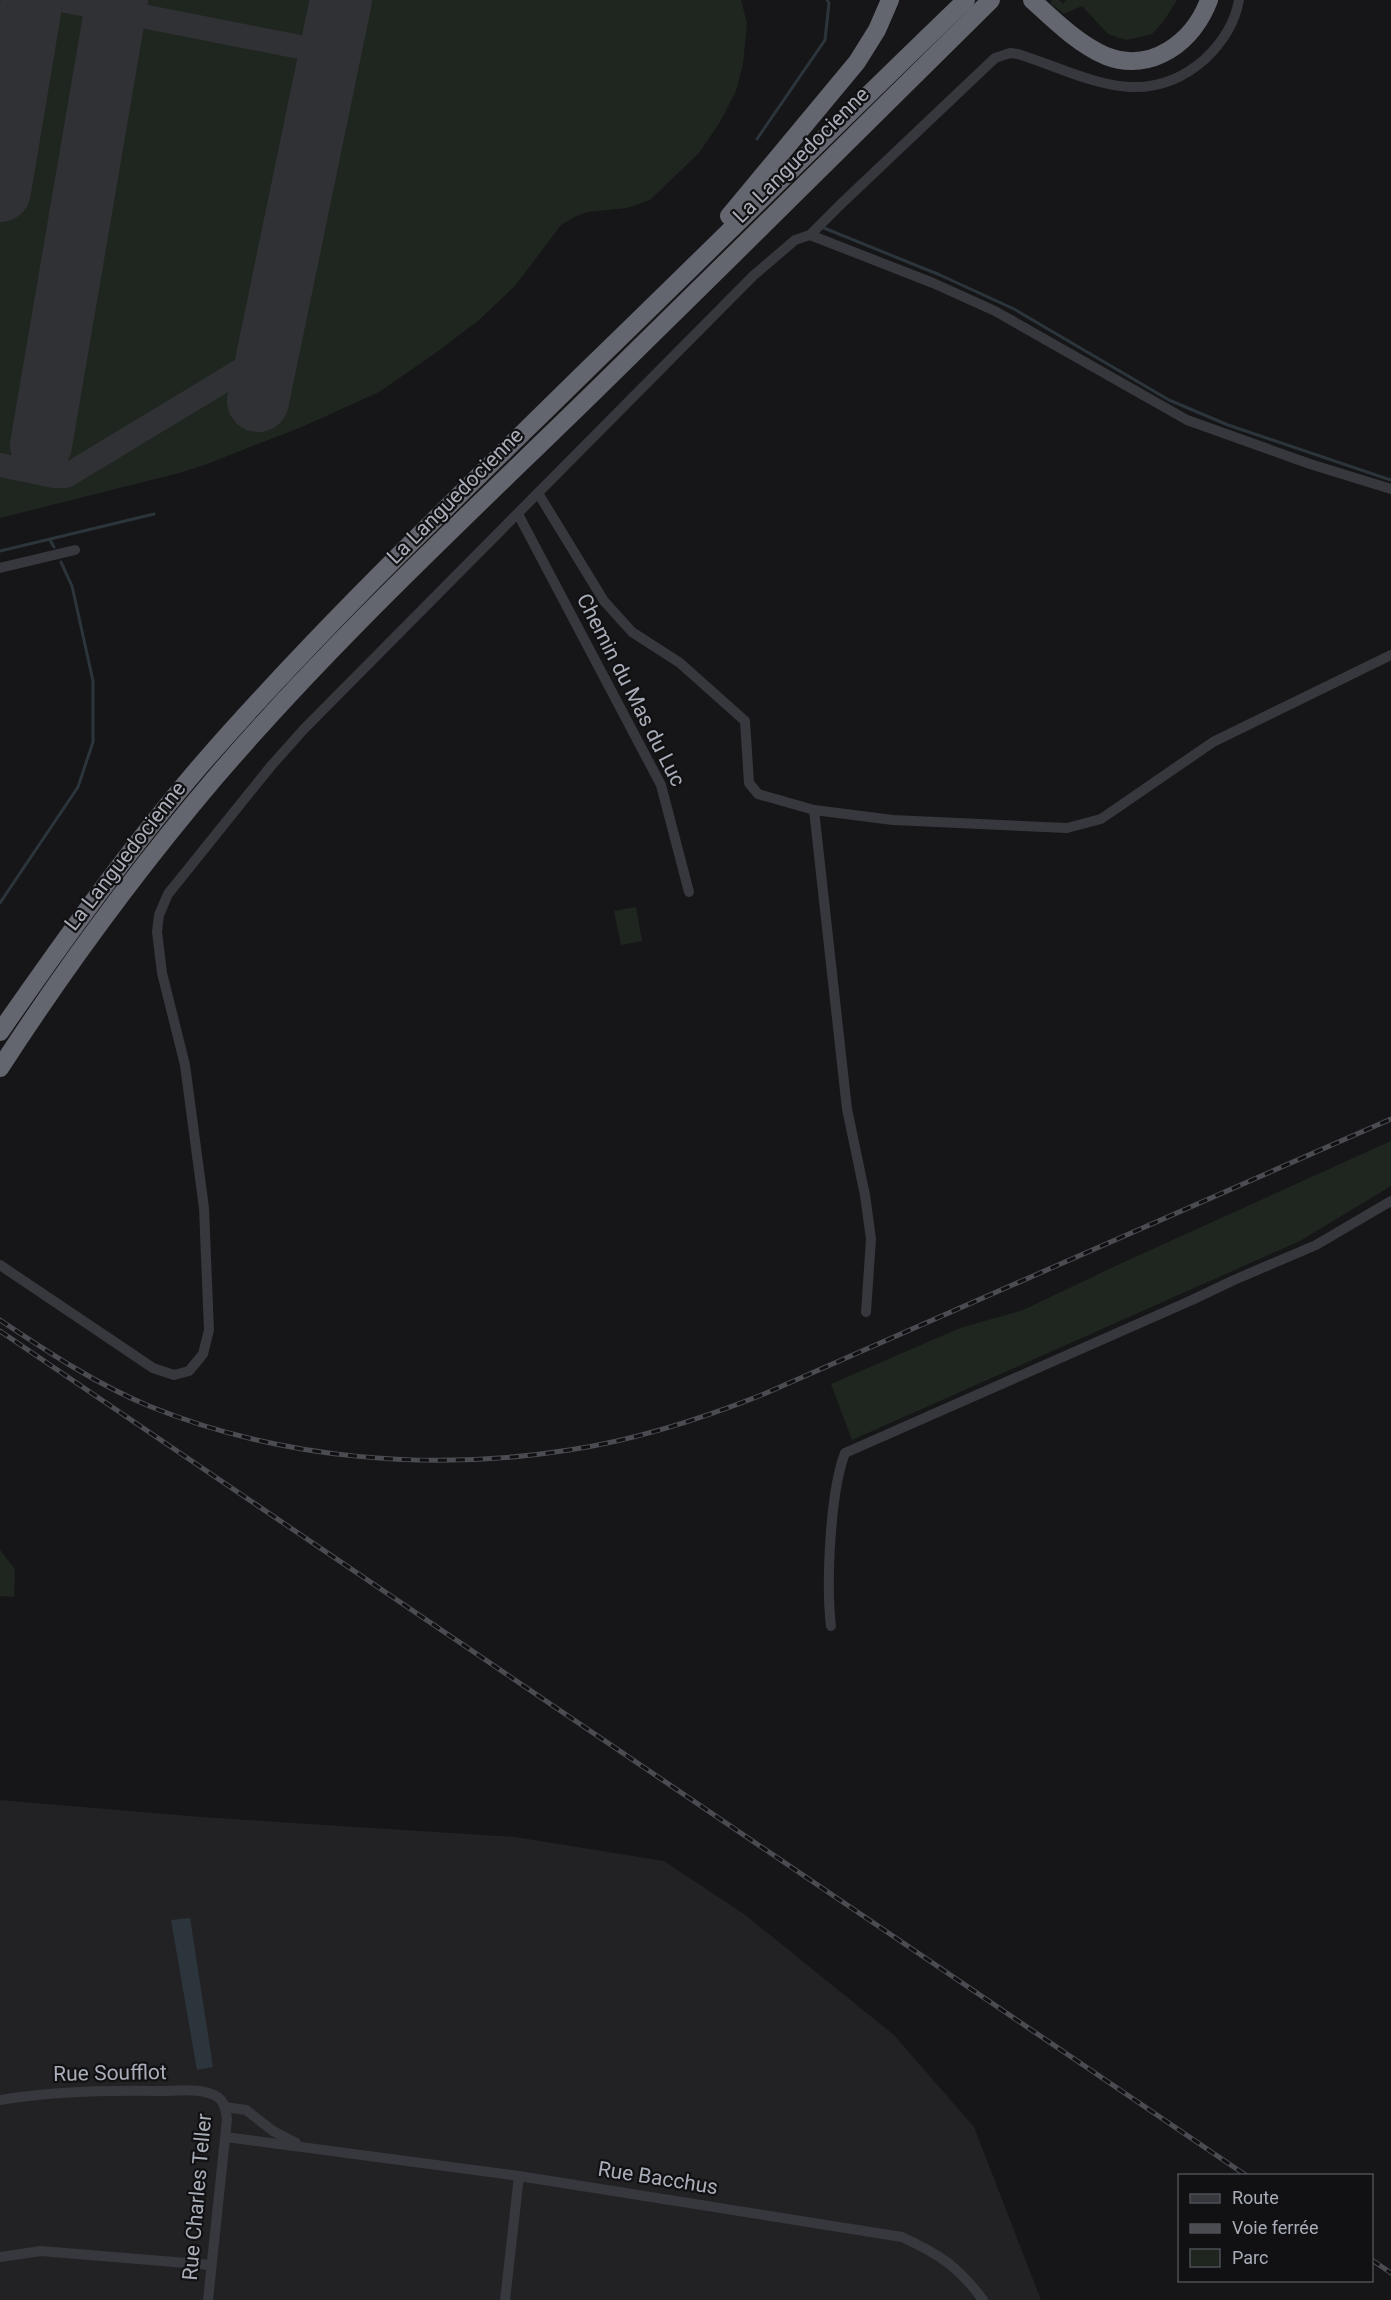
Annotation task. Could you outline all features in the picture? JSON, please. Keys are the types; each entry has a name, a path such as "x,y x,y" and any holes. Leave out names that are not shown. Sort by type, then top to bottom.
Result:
{"highway":[{"path":"696,264 712,235 857,62 877,30 890,0"},
{"name":"La Languedocienne","path":"0,1032 83,915 134,849 200,766 255,705 417,538 966,0"},
{"name":"La Languedocienne","path":"0,1068 66,970 138,873 208,786 274,712 431,551 992,0"},
{"path":"1032,0 1093,41 1112,49 1133,51 1152,48 1180,32 1192,18 1200,0"},
{"path":"1041,0 1054,16 1080,40 1106,56 1118,59 1142,59 1162,54 1184,40 1200,21 1209,0"}],"street":[{"path":"0,1265 153,1368 174,1375 189,1371 203,1354 209,1330 204,1208 185,1065 162,974 157,932 159,915 168,894 304,729 772,258 795,240 810,236 995,58 1010,53 1018,54 1106,84 1143,87 1164,84 1184,76 1216,47 1232,24 1239,0"},
{"path":"810,236 933,283 995,311 1187,420 1310,464 1391,489"},
{"path":"538,493 604,601 632,632 680,663 745,721 749,783 758,794 814,810 893,819 1067,828 1101,819 1213,742 1391,655"},
{"name":"Chemin du Mas du Luc","path":"518,514 661,785 689,892"},
{"path":"0,568 75,550"},
{"path":"814,810 847,1109 865,1195 871,1239 866,1312"},
{"path":"831,1626 831,1557 835,1499 839,1470 845,1453 1316,1245 1391,1201"},
{"name":"Rue Soufflot","path":"0,2100 79,2091 118,2090 207,2093 222,2103"},
{"name":"Rue Charles Teller","path":"208,2300 227,2119 222,2103"},
{"name":"Rue Bacchus","path":"222,2103 246,2110 273,2131 304,2148"},
{"name":"Rue Bacchus","path":"225,2137 519,2176 902,2237 935,2252 962,2274 983,2300"},
{"path":"505,2300 519,2176"},
{"path":"0,2257 40,2251 137,2257 211,2265"}],"shaded area":[{"path":"0,1800 201,1817 515,1837 664,1861 744,1914 894,2035 974,2127 1041,2300 0,2300"},
{"path":"190,1918 213,2067 197,2070 171,1920"}],"green space":[{"path":"0,0 741,0 747,23 743,64 736,91 720,122 699,153 650,200 627,208 588,212 561,225 515,286 479,320 379,392 304,426 183,472 0,518"},
{"path":"1052,0 1059,0 1063,4 1066,0 1177,0 1152,34 1126,40 1108,34 1082,6 1064,14 1050,3"},
{"path":"636,907 642,941 621,945 614,911"},
{"path":"1391,1141 1391,1186 1300,1241 852,1440 831,1384 960,1328 1023,1310"},
{"path":"0,1550 15,1569 14,1597 0,1596"}],"waterway":[{"path":"757,139 825,40 829,3 827,0"},
{"path":"824,228 940,275 1014,309 1169,400 1228,425 1391,480"},
{"path":"0,551 154,514"},
{"path":"50,540 54,547"},
{"path":"0,903 78,787 93,742 93,681 72,586 61,562"}],"taxiway":[{"path":"61,0 330,53"},
{"path":"0,465 54,476 66,476 268,354"},
{"path":"37,472 41,445"}],"runway":[{"path":"0,191 32,0"},
{"path":"41,445 117,0"},
{"path":"258,401 341,0"}],"railway":[{"path":"0,1320 73,1367 129,1397 199,1424 250,1438 302,1449 409,1460 516,1457 569,1450 619,1441 668,1428 764,1394 1391,1119"},
{"path":"0,1331 1244,2174"},
{"path":"1373,2261 1391,2273"}]}
